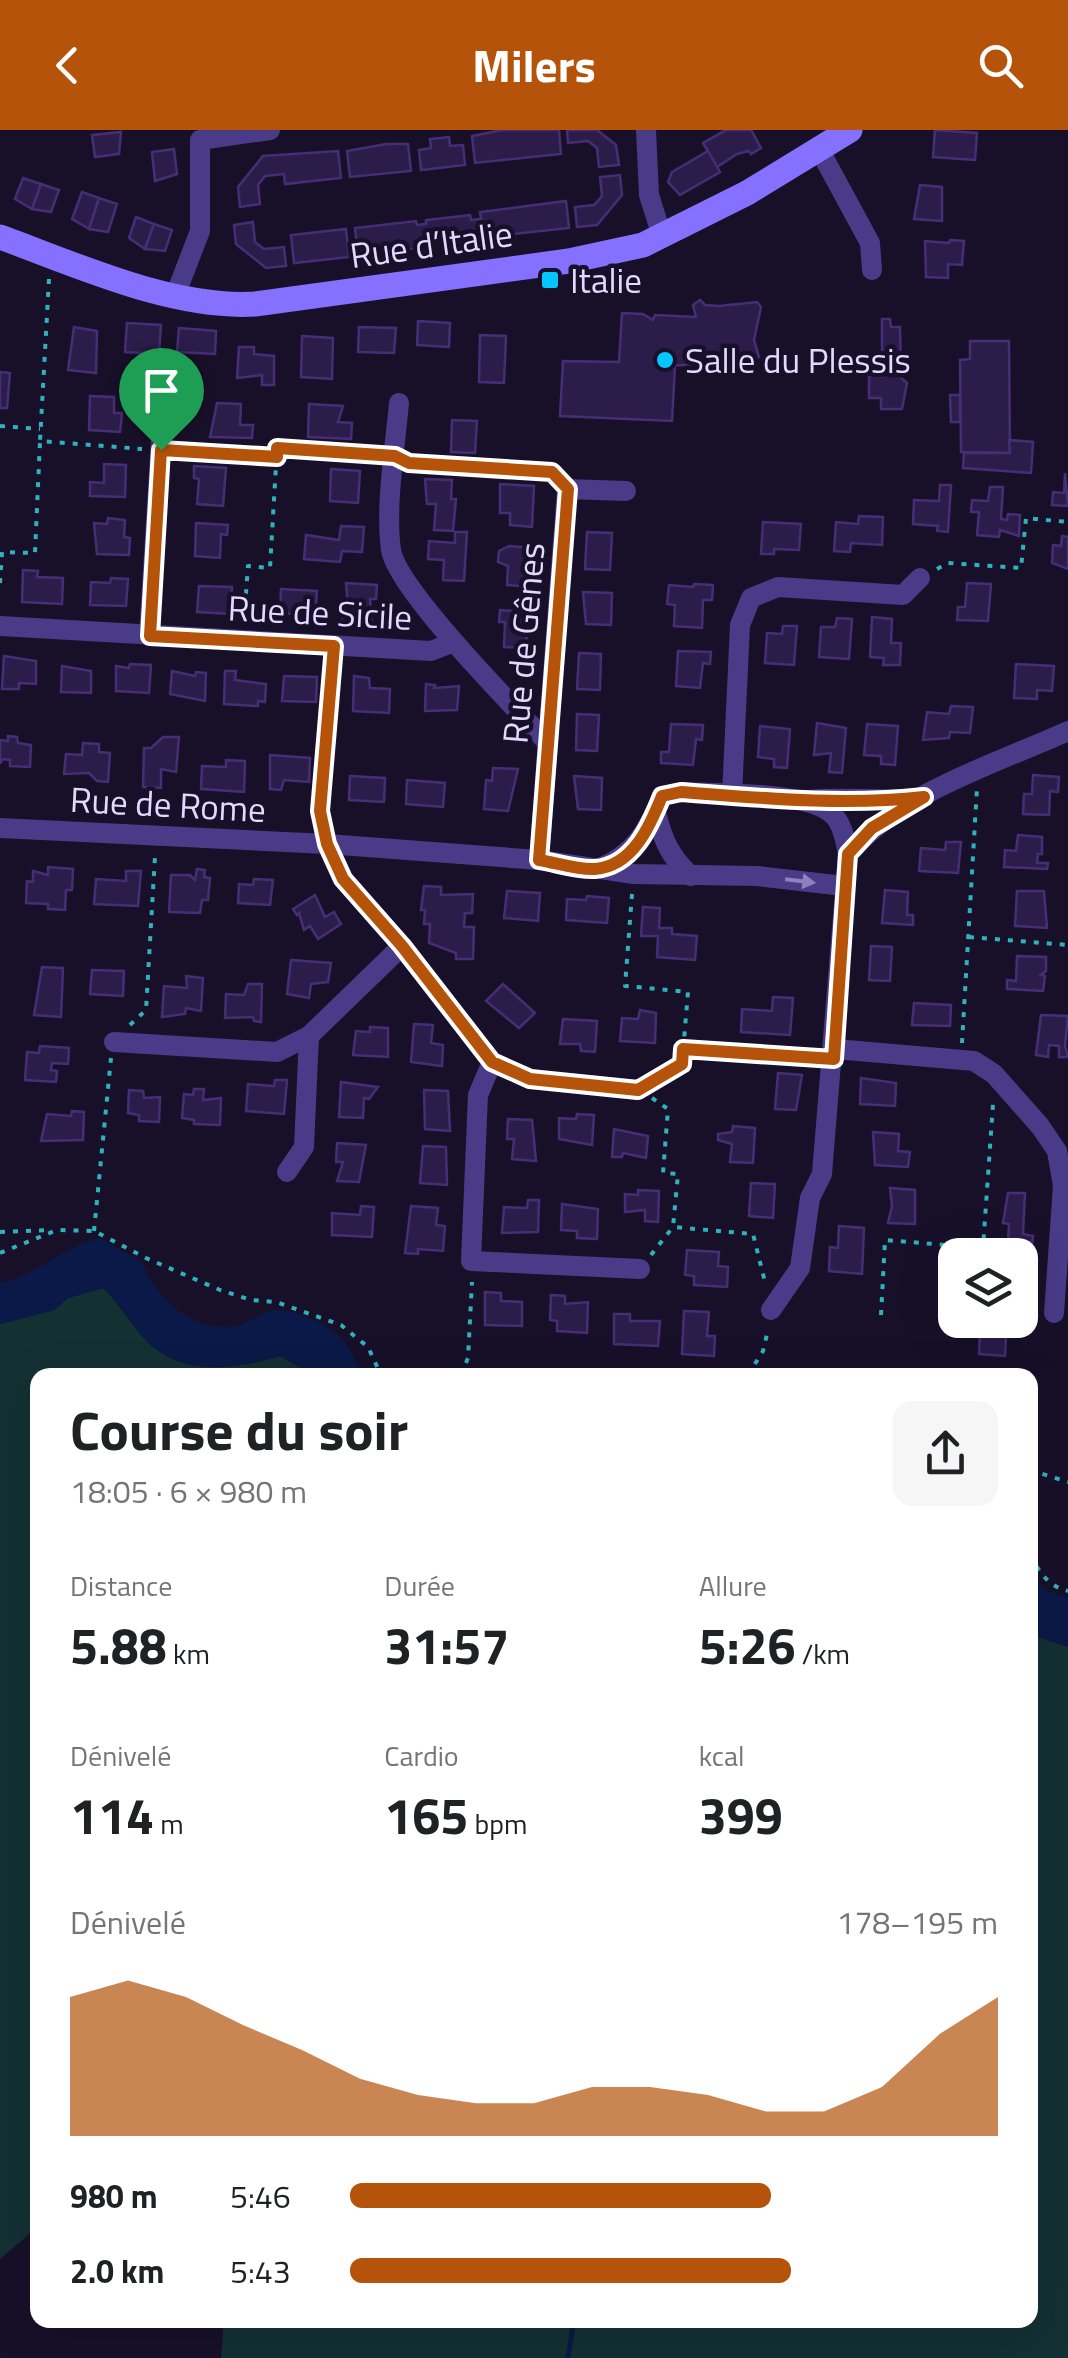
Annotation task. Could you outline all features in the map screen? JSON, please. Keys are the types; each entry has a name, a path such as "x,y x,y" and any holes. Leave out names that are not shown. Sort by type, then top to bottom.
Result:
{"street":[{"path":"175,296 200,231 196,135 270,130"},
{"path":"646,130 649,194 662,236"},
{"name":"Rue d’Italie","path":"0,237 175,296 223,306 254,304 569,261 642,245 747,192 850,130"},
{"path":"818,149 870,244 872,270"},
{"path":"399,403 391,554 454,642 547,742"},
{"path":"150,636 163,407"},
{"path":"568,489 626,491"},
{"name":"Rue de Gênes","path":"539,860 568,489"},
{"path":"732,796 740,624 751,598 778,587 903,595 920,578"},
{"name":"Rue de Sicile","path":"0,626 431,651 454,642"},
{"path":"848,854 872,828 924,797 1068,731"},
{"path":"597,869 627,855 640,843 662,796 681,792 881,802 924,797"},
{"path":"771,1310 800,1268 810,1198 822,1174 834,1054 848,854 835,816 808,800"},
{"path":"656,813 665,846 674,861 692,876"},
{"name":"Rue de Rome","path":"0,828 327,844 539,860 634,874 757,876 844,886"},
{"path":"327,844 343,879 402,946 492,1062 530,1079 638,1090"},
{"path":"114,1042 277,1052 308,1036 402,946"},
{"path":"287,1172 304,1147 308,1036"},
{"path":"834,1054 960,1059 974,1061 994,1074 1057,1150 1064,1186 1054,1314"},
{"path":"492,1062 478,1094 472,1261 640,1269"}],"path":[{"path":"0,583 2,552 35,553 51,255"},
{"path":"0,426 40,429"},
{"path":"40,441 277,457"},
{"path":"243,640 248,566 270,568 277,448 395,456 409,463 552,472 568,489"},
{"path":"920,578 948,563 1022,568 1026,518 1068,522"},
{"path":"327,844 320,811 334,646"},
{"path":"960,1059 977,790 974,774"},
{"path":"634,874 625,986 688,992 682,1064 638,1090 668,1108 663,1173 678,1174 674,1227 640,1269"},
{"path":"968,937 1068,945"},
{"path":"683,1049 834,1054"},
{"path":"881,1314 886,1240 983,1248 994,1074"},
{"path":"674,1227 753,1234 771,1310 764,1351 753,1368"},
{"path":"0,1253 58,1230"},
{"path":"0,1232 94,1231 220,1290 252,1300 276,1302 340,1325 368,1346 378,1368"},
{"path":"464,1368 470,1344 472,1261"},
{"path":"1038,1473 1068,1482"},
{"path":"1038,1568 1056,1588 1068,1591"}],"green space":[{"path":"103,1288 142,1336 173,1359 225,1367 280,1356 301,1368 30,1368 30,2234 0,2259 0,1324 54,1310 68,1298"},
{"path":"1038,1637 1068,1647 1068,2358 221,2358 223,2328 1038,2328"}],"water":[{"path":"100,1238 142,1262 167,1301 192,1319 221,1327 242,1325 273,1310 301,1315 338,1335 360,1368 301,1368 280,1356 207,1367 173,1359 142,1336 103,1288 68,1298 54,1310 0,1324 0,1283"},
{"path":"1038,1581 1047,1591 1068,1597 1068,1647 1038,1637"}],"building":[{"path":"502,130 559,130 561,154 475,163 472,136"},
{"path":"567,130 597,130 616,145 619,165 599,167 597,148 588,141 568,143"},
{"path":"726,130 751,130 761,148 751,154 737,154 717,167 703,143"},
{"path":"935,130 977,133 975,160 933,157"},
{"path":"121,132 119,154 95,157 92,135"},
{"path":"449,137 450,146 463,145 465,165 421,170 419,150 431,148 430,139"},
{"path":"408,144 411,171 350,177 347,151"},
{"path":"174,149 177,174 155,181 152,152"},
{"path":"338,151 341,178 285,184 284,174 265,176 258,185 260,204 240,207 238,187 263,156"},
{"path":"708,151 720,172 680,195 668,182 672,172"},
{"path":"620,175 622,195 597,225 577,227 575,207 594,205 602,196 600,177"},
{"path":"23,178 41,184 32,209 15,199"},
{"path":"41,184 59,190 51,212 32,209"},
{"path":"920,185 942,187 942,221 914,219"},
{"path":"82,192 99,198 89,229 72,219"},
{"path":"99,198 117,204 108,232 89,229"},
{"path":"566,201 569,228 513,234 514,238 505,239 483,239 482,232 472,233 459,236 460,245 442,247 441,238 418,238 419,248 358,255 355,228 416,221 417,225 426,224 426,220 470,215 471,220 481,219 480,212"},
{"path":"136,217 154,224 145,249 129,238"},
{"path":"253,222 255,242 264,249 284,247 286,266 266,268 236,244 234,225"},
{"path":"154,224 172,230 165,251 145,249"},
{"path":"346,229 349,257 294,263 291,235"},
{"path":"925,241 964,241 962,265 948,264 948,278 926,277"},
{"name":"Salle du Plessis","path":"700,300 705,305 719,306 757,302 761,307 754,340 759,357 752,362 722,357 709,361 708,366 675,365 672,421 560,416 563,361 619,362 622,313 643,314 653,320 655,315 696,317 693,305"},
{"path":"882,319 890,319 891,327 900,327 901,378 907,383 902,409 881,409 881,398 869,398 869,376 882,377"},
{"path":"418,321 450,323 449,347 417,345"},
{"path":"127,323 161,325 159,354 125,352"},
{"path":"74,327 97,331 96,373 68,370"},
{"path":"359,327 396,328 394,353 358,352"},
{"path":"179,328 216,331 215,354 177,352"},
{"path":"480,335 506,336 504,383 479,382"},
{"path":"302,336 333,338 332,379 301,377"},
{"path":"970,341 1009,341 1010,453 961,452 960,360 970,359"},
{"path":"239,347 254,347 254,354 274,356 274,385 262,385 262,375 237,378"},
{"path":"0,372 10,373 7,408 0,408"},
{"path":"950,395 960,395 960,422 951,422"},
{"path":"90,396 114,397 114,413 122,413 120,432 89,430"},
{"path":"217,403 241,404 240,425 253,425 252,438 210,437"},
{"path":"309,404 343,406 338,422 352,423 351,439 308,437"},
{"path":"452,420 477,421 475,453 451,452"},
{"path":"1009,440 1033,442 1031,473 963,468 964,453 1010,453"},
{"path":"104,464 126,465 125,497 90,496 90,482 104,483"},
{"path":"194,466 226,468 223,506 197,504 199,479 194,478"},
{"path":"331,469 360,471 358,503 330,501"},
{"path":"1065,473 1068,506 1052,505 1053,492 1064,493"},
{"path":"425,479 452,480 451,499 456,499 453,531 434,530 436,504 427,504"},
{"path":"500,484 534,486 532,527 510,525 510,513 500,513"},
{"path":"940,485 951,485 948,532 937,531 938,526 913,524 914,500 939,501"},
{"path":"990,487 1003,487 1001,519 1007,520 1008,514 1020,515 1019,536 1000,530 999,537 977,535 979,512 971,512 972,500 988,501"},
{"path":"859,516 883,517 882,545 851,543 850,552 834,551 836,522 858,524"},
{"path":"108,518 125,520 129,555 97,554 94,523 107,524"},
{"path":"763,522 801,524 799,550 774,549 774,554 761,554"},
{"path":"196,523 228,525 227,535 221,534 220,558 195,556"},
{"path":"341,526 364,527 362,552 342,551 340,562 304,559 306,535 339,540"},
{"path":"455,532 467,532 464,581 443,580 444,560 428,559 429,541 455,543"},
{"path":"587,532 612,533 610,570 585,569"},
{"path":"1062,536 1068,537 1068,569 1052,563 1053,545 1061,546"},
{"path":"509,546 532,548 531,587 507,585 508,566 498,562 499,551"},
{"path":"23,570 38,571 37,577 63,578 62,604 22,602"},
{"path":"111,578 128,579 126,606 90,605 91,582 110,583"},
{"path":"346,583 377,585 376,599 370,599 372,621 342,619 343,607 348,608"},
{"path":"967,583 991,584 988,621 957,620 958,607 965,607"},
{"path":"669,585 713,585 712,600 703,600 702,628 674,626 675,605 667,604"},
{"path":"199,586 232,587 231,614 197,612"},
{"path":"281,589 317,591 315,620 295,620 295,614 280,613"},
{"path":"583,592 612,593 611,625 586,624"},
{"path":"500,610 528,612 526,648 504,647 505,622 499,622"},
{"path":"872,617 892,619 891,643 901,643 900,665 883,665 884,658 870,657"},
{"path":"837,618 852,619 849,659 819,657 821,627 835,627"},
{"path":"783,626 797,626 794,665 765,663 767,633 782,634"},
{"path":"678,651 711,652 710,664 703,663 700,688 676,686"},
{"path":"579,653 601,654 600,690 577,689"},
{"path":"4,656 36,661 36,684 19,683 19,689 2,689"},
{"path":"130,664 151,665 149,693 116,691 116,666 129,668"},
{"path":"1016,664 1054,666 1052,691 1037,690 1037,699 1014,698"},
{"path":"62,666 91,671 91,693 61,692"},
{"path":"172,671 195,676 196,672 206,673 205,701 170,694"},
{"path":"225,671 236,671 235,680 266,684 265,702 258,701 258,706 224,704"},
{"path":"284,676 317,677 316,702 282,701"},
{"path":"354,676 369,678 370,688 390,689 389,713 353,711"},
{"path":"426,684 435,685 434,688 459,686 457,710 425,711"},
{"path":"951,706 973,707 970,733 950,732 949,738 923,740 927,712 949,714"},
{"path":"577,714 599,715 597,751 576,750"},
{"path":"817,723 846,728 842,773 829,772 831,753 814,755"},
{"path":"671,724 703,725 702,740 696,739 693,765 661,763 661,752 669,752"},
{"path":"867,724 898,726 895,765 881,764 881,756 864,755"},
{"path":"760,726 790,729 787,768 774,767 774,759 758,757"},
{"path":"8,736 31,745 30,767 10,766 10,760 3,759 0,763 0,740 8,741"},
{"path":"163,737 179,737 176,772 161,769 161,788 143,787 144,748 151,748"},
{"path":"83,743 99,744 99,752 110,753 108,782 97,781 89,773 64,774 66,754 82,755"},
{"path":"270,755 310,758 309,782 284,780 281,790 270,789"},
{"path":"226,760 245,761 244,792 201,789 202,766 226,767"},
{"path":"493,768 518,769 508,811 484,809 486,780 492,781"},
{"path":"1033,775 1059,777 1058,792 1050,791 1049,815 1023,814 1024,794 1032,794"},
{"path":"350,776 385,778 384,802 349,800"},
{"path":"574,776 602,778 601,810 578,809"},
{"path":"407,780 445,783 443,807 406,804"},
{"path":"1018,835 1042,837 1042,854 1038,854 1037,863 1048,863 1047,869 1004,867 1005,850 1016,851"},
{"path":"946,842 961,842 958,873 919,871 921,848 945,850"},
{"path":"48,867 73,869 72,890 66,890 65,910 26,903 27,881 33,882 33,871 48,875"},
{"path":"197,869 205,870 204,877 210,878 208,900 202,900 200,913 169,912 171,875 190,875 195,880"},
{"path":"126,871 141,871 138,906 94,904 96,879 126,881"},
{"path":"254,879 273,880 270,905 238,903 239,884 253,885"},
{"path":"424,886 441,887 441,895 473,894 472,913 465,913 464,927 474,927 473,959 456,959 456,953 429,943 430,924 424,924 425,910 421,910"},
{"path":"885,890 908,892 907,915 913,915 913,925 882,923"},
{"path":"507,891 540,893 538,921 504,918"},
{"path":"1017,891 1044,891 1047,928 1015,926"},
{"path":"315,895 325,917 334,912 341,924 318,939 310,926 304,930 299,913 293,909"},
{"path":"587,896 609,898 607,923 566,920 567,899 586,900"},
{"path":"643,907 660,908 659,928 672,928 672,934 697,936 695,960 657,957 658,936 641,936"},
{"path":"871,946 892,947 890,981 869,980"},
{"path":"1017,956 1046,957 1046,971 1041,975 1045,976 1043,991 1007,989 1007,980 1016,981"},
{"path":"291,960 331,963 328,982 311,984 309,998 287,994"},
{"path":"42,967 63,968 61,1017 34,1015"},
{"path":"92,970 124,971 123,996 90,994"},
{"path":"186,976 203,978 201,1011 186,1008 185,1014 162,1017 164,986 187,988"},
{"path":"248,984 262,984 261,1022 253,1017 225,1018 226,994 244,995"},
{"path":"503,984 535,1013 519,1028 486,1001"},
{"path":"773,997 793,998 790,1035 741,1032 742,1009 772,1011"},
{"path":"914,1003 951,1005 950,1026 912,1025"},
{"path":"640,1010 656,1013 655,1043 620,1041 622,1018 638,1019"},
{"path":"1041,1015 1068,1016 1068,1057 1059,1057 1059,1046 1049,1045 1048,1057 1036,1055"},
{"path":"563,1019 597,1021 595,1052 581,1051 580,1044 560,1044"},
{"path":"414,1024 433,1025 431,1043 443,1045 442,1066 411,1062"},
{"path":"370,1027 388,1028 388,1057 353,1055 356,1031 370,1032"},
{"path":"40,1046 69,1048 68,1064 52,1063 51,1070 57,1071 56,1082 25,1080 27,1052 39,1053"},
{"path":"778,1073 802,1075 796,1110 775,1109"},
{"path":"861,1078 896,1083 895,1106 860,1104"},
{"path":"275,1080 287,1080 284,1114 246,1111 248,1084 274,1086"},
{"path":"341,1082 378,1087 369,1099 364,1098 363,1118 339,1117"},
{"path":"194,1089 204,1089 203,1100 221,1098 220,1125 194,1124 194,1120 182,1118 184,1094 193,1095"},
{"path":"129,1090 143,1091 144,1098 160,1097 159,1122 139,1121 139,1115 128,1113"},
{"path":"424,1090 448,1091 450,1131 425,1129"},
{"path":"72,1111 84,1112 83,1140 41,1141 47,1114 71,1116"},
{"path":"577,1114 594,1115 592,1145 559,1139 559,1118 576,1119"},
{"path":"508,1119 532,1120 536,1161 512,1159 514,1139 507,1139"},
{"path":"733,1126 755,1128 753,1163 730,1162 732,1144 718,1140 718,1134 732,1132"},
{"path":"614,1129 648,1136 646,1158 623,1153 622,1157 612,1157"},
{"path":"873,1132 899,1134 898,1151 910,1152 908,1167 875,1165"},
{"path":"337,1143 366,1145 359,1182 337,1181 343,1162 336,1162"},
{"path":"423,1146 446,1147 447,1185 420,1183"},
{"path":"751,1183 775,1184 773,1218 749,1216"},
{"path":"890,1188 915,1190 915,1224 888,1223 892,1206"},
{"path":"638,1190 659,1191 658,1222 645,1221 645,1210 625,1212 625,1194 638,1195"},
{"path":"1008,1193 1025,1193 1023,1234 1033,1238 1008,1238 1009,1224 1003,1223"},
{"path":"528,1200 539,1200 538,1232 502,1233 504,1207 527,1208"},
{"path":"562,1204 598,1209 597,1239 577,1238 577,1231 561,1230"},
{"path":"361,1206 374,1207 372,1237 332,1235 332,1213 360,1215"},
{"path":"411,1206 438,1208 436,1225 445,1226 443,1251 418,1249 418,1254 405,1253"},
{"path":"839,1226 864,1228 862,1274 829,1271 830,1247 838,1248"},
{"path":"687,1250 719,1252 718,1266 728,1267 727,1287 694,1285 694,1276 685,1275"},
{"path":"485,1292 501,1293 501,1301 522,1302 522,1326 485,1325"},
{"path":"551,1295 565,1296 565,1304 588,1302 587,1333 557,1331 557,1321 550,1320"},
{"path":"684,1311 709,1312 707,1336 715,1336 714,1356 682,1354"},
{"path":"614,1314 630,1314 630,1321 660,1321 658,1346 614,1344"},
{"path":"980,1338 1006,1338 1005,1356 979,1354"}],"waterway":[{"path":"568,2358 573,2328"}],"place":[{"name":"Italie","path":"550,280"},
{"name":"Salle du Plessis","path":"665,360"}],"route":[{"path":"277,448 395,456 409,463 552,472 568,489 539,860 597,869 627,855 640,843 662,796 681,792 881,802 924,797 872,828 848,854 834,1059 683,1049 682,1064 638,1090 530,1079 492,1062 402,946 343,879 327,844 320,811 334,646 150,636 161,450 277,457 277,448"}]}
